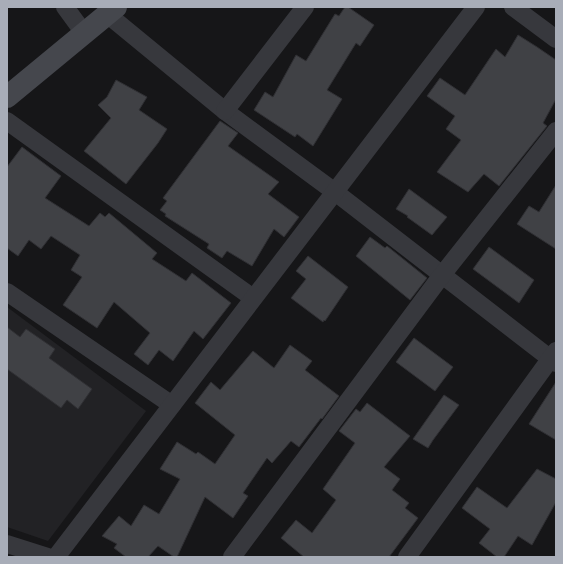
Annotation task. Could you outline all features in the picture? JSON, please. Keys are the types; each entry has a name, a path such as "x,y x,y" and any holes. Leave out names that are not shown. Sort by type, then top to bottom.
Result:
{"street":[{"path":"65,7 84,33"},
{"path":"225,111 305,7"},
{"path":"56,557 476,7"},
{"path":"513,7 556,38"},
{"path":"7,97 111,10 225,111 335,192 442,275 554,357 407,557"},
{"path":"7,122 253,298"},
{"path":"232,557 442,275 556,131"},
{"path":"7,292 172,405"},
{"path":"7,544 48,557"}],"shaded area":[{"path":"7,307 146,411 48,541 7,527"}],"building":[{"path":"345,7 348,7 374,25 360,46 356,43 327,90 342,99 313,146 297,134 295,137 254,110 265,92 273,97 296,55 306,61 335,14 339,16"},
{"path":"518,35 556,60 556,99 543,123 547,126 499,186 484,174 468,192 437,172 461,140 446,129 455,116 427,96 440,78 465,95 496,49 505,57"},
{"path":"116,80 147,97 139,110 167,129 126,184 84,151 111,118 98,105 107,97"},
{"path":"220,121 238,133 228,146 279,182 268,194 299,217 284,237 274,229 252,266 227,251 222,258 207,248 209,244 165,216 166,214 160,210 167,201 163,198"},
{"path":"22,147 61,176 45,198 89,226 100,213 105,217 109,213 157,253 152,259 186,281 192,273 231,303 203,339 194,331 173,361 159,350 148,365 134,354 150,333 114,302 97,328 63,305 82,277 71,270 80,255 51,236 41,249 29,240 18,256 7,248 7,167"},
{"path":"556,185 556,249 517,224 529,206 539,212"},
{"path":"409,189 447,217 432,235 407,217 408,216 396,209"},
{"path":"370,237 385,248 387,246 427,278 410,300 356,256"},
{"path":"489,247 534,280 519,303 473,269"},
{"path":"308,256 348,287 323,322 291,298 306,279 296,271"},
{"path":"7,327 20,337 26,329 55,349 49,358 92,389 78,409 67,400 61,408 7,369"},
{"path":"414,338 453,367 435,391 396,362"},
{"path":"290,345 312,361 305,370 339,396 299,447 291,441 272,463 267,458 243,493 248,496 233,518 205,497 177,557 174,557 158,546 148,557 126,557 114,548 117,544 102,536 119,516 131,526 144,505 159,514 180,479 160,469 177,442 196,454 198,452 215,464 235,435 195,403 211,382 220,390 253,351 274,368"},
{"path":"556,382 556,440 529,424"},
{"path":"444,395 459,405 428,448 413,439"},
{"path":"367,403 410,436 384,467 400,479 392,490 409,503 405,508 418,518 389,557 304,557 281,538 296,520 312,533 336,500 323,489 355,443 339,431 356,409 360,412"},
{"path":"537,469 556,479 556,502 532,545 518,536 504,557 497,557 479,543 490,529 462,508 477,487 507,508"}]}
